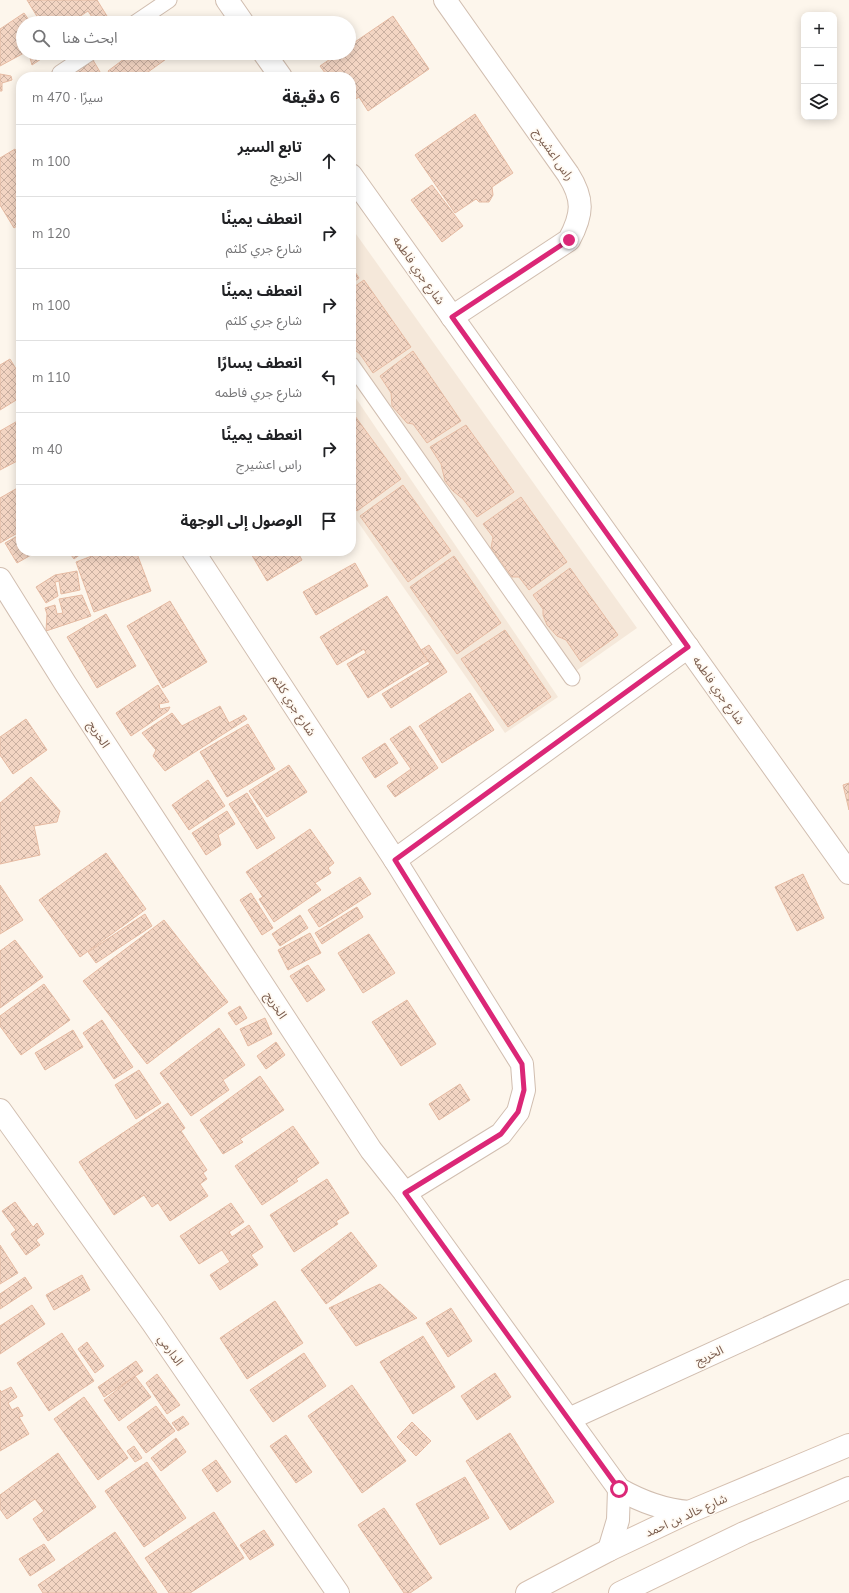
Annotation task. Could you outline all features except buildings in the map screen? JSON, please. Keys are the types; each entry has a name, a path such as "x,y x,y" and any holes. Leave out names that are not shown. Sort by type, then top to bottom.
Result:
{"street":[{"path":"227,0 238,16"},
{"name":"راس اعشيرج","path":"445,0 578,189 581,207 578,224 569,240 452,317"},
{"path":"269,60 277,72"},
{"name":"شارع جري فاطمه","path":"356,182 849,874"},
{"name":"شارع جري كلثم","path":"196,556 395,860 522,1064 524,1090 518,1112 501,1134 405,1193"},
{"name":"الخريج","path":"0,579 65,683 371,1150 405,1193 570,1419 619,1489 635,1499 652,1506 689,1512"},
{"path":"395,860 688,647"},
{"name":"الدارمي","path":"0,1110 152,1322 338,1593"},
{"name":"الخريج","path":"570,1419 849,1291"},
{"name":"شارع خالد بن احمد","path":"527,1593 609,1550 689,1512 849,1445"},
{"path":"620,1593 744,1533 849,1488"},
{"path":"609,1550 618,1520 619,1489"}],"lane":[{"path":"145,16 169,0"},
{"path":"62,72 80,60"},
{"path":"356,371 572,678"}],"shaded area":[{"path":"356,234 637,628 576,671 356,362"},
{"path":"356,398 558,697 505,733 356,519"}],"route":[{"path":"569,240 452,317 688,647 395,860 505,1034 522,1064 524,1090 518,1112 501,1134 405,1193 570,1419 619,1489"}]}
